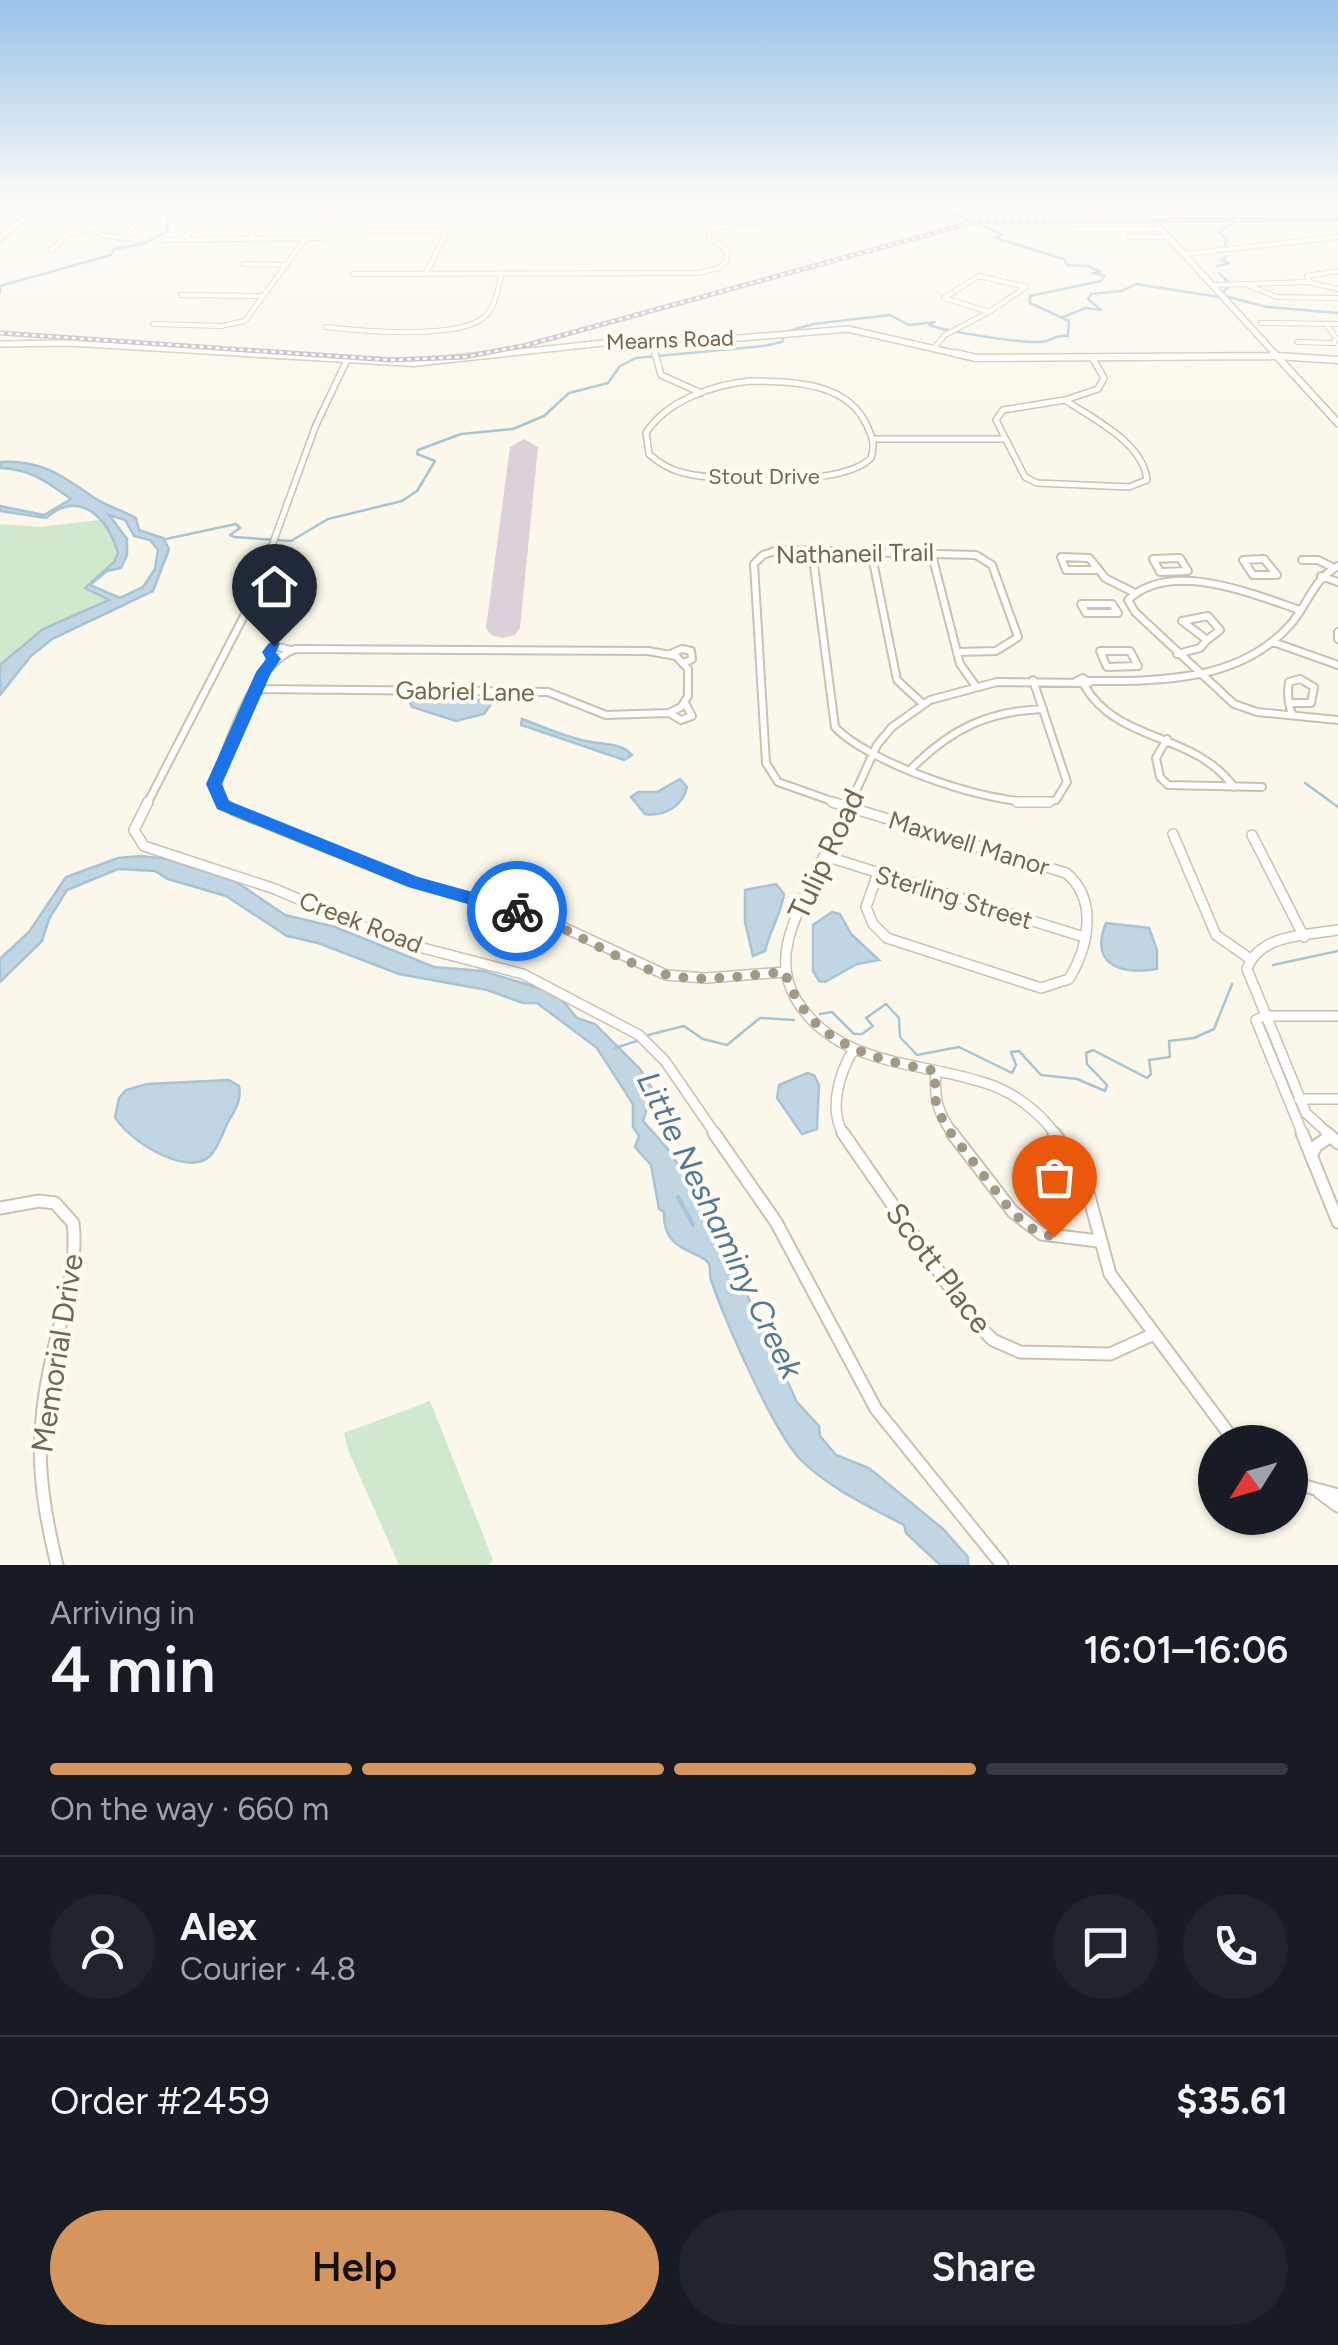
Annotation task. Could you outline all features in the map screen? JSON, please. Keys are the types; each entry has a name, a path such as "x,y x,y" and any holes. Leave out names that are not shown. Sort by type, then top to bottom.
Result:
{"street":[{"path":"153,324 234,324 249,318 277,278"},
{"path":"326,327 466,326 486,316 500,278"},
{"path":"976,278 944,298 989,312"},
{"path":"934,350 945,334 1026,288 987,278"},
{"path":"1207,278 1338,422"},
{"path":"1308,278 1310,282"},
{"path":"1213,285 1310,282 1338,289"},
{"path":"1245,284 1258,292 1285,298 1338,298"},
{"path":"180,294 264,296"},
{"path":"1260,323 1338,324"},
{"path":"1297,342 1334,343 1336,338 1326,324"},
{"name":"Mearns Road","path":"0,344 70,343 443,362 552,346 647,338 863,330 976,358 1098,361 1277,356 1338,360"},
{"path":"647,338 658,371 701,393"},
{"name":"Creek Road","path":"348,360 316,425 232,641 134,830 138,842 275,889 396,941 523,974 639,1035 665,1061 776,1222 876,1409 1002,1565"},
{"path":"1063,400 1128,445 1147,469 1147,480 1129,487 1037,482 1024,477 996,420 998,413 1098,389 1104,378 1098,361"},
{"name":"Stout Drive","path":"746,381 819,388 860,408 874,451 868,462 827,477 708,476 663,466 647,450 647,428 701,393 746,381"},
{"path":"872,439 1005,439"},
{"path":"812,550 835,726 850,743 938,780 1021,803 1056,800 1067,782 1033,680"},
{"name":"Nathaneil Trail","path":"848,806 782,786 766,767 754,566 759,553 812,550 981,555 994,568 1018,638 996,651 958,652"},
{"path":"871,551 897,680 923,704"},
{"path":"931,552 961,668 976,685"},
{"path":"1099,570 1066,570 1061,557 1089,558 1099,570 1105,578 1133,592 1188,581 1238,590 1300,610"},
{"path":"1160,572 1188,571 1180,558 1153,558 1160,572 1167,583"},
{"path":"1238,590 1242,578 1277,575 1264,560 1243,560 1253,575"},
{"path":"1302,560 1318,560 1336,567"},
{"name":"Tulip Road","path":"785,972 788,940 825,856 873,753 896,723 923,704 976,685 1198,674 1238,662 1273,642 1300,610 1321,576 1336,567"},
{"path":"1321,576 1338,587"},
{"path":"1133,592 1128,602 1134,612 1234,704 1257,712 1338,720"},
{"path":"1118,613 1112,604 1081,604 1086,613 1118,613 1134,612"},
{"path":"1177,654 1200,648 1220,630 1208,616 1182,621 1207,640"},
{"path":"1273,642 1338,664"},
{"name":"Gabriel Lane","path":"669,713 681,720 692,716 685,703 689,676 684,663 670,654 312,647 292,650 274,659 256,689 214,784 223,804 236,812 414,882 541,917 666,975 706,978 785,972"},
{"path":"1107,667 1138,666 1130,650 1100,651 1112,681"},
{"path":"1289,703 1311,703 1314,687 1291,680 1289,703 1292,714"},
{"path":"1083,682 1090,700 1105,713 1210,757 1234,787"},
{"name":"Gabriel Lane","path":"256,689 548,692 606,716 669,713 685,703"},
{"path":"912,768 944,736 964,724 1004,711 1043,709"},
{"path":"1167,739 1156,758 1160,777 1168,785 1262,787"},
{"name":"Maxwell Manor","path":"848,806 1066,873 1080,885 1088,900 1078,964 1068,979 1048,987 1025,985 887,938 873,924 866,907 878,873"},
{"path":"1173,834 1216,935 1248,958"},
{"path":"1252,834 1304,937"},
{"name":"Sterling Street","path":"825,856 1084,936"},
{"path":"1248,958 1265,945 1338,930"},
{"path":"1248,958 1248,976 1300,1099 1312,1122 1334,1140"},
{"path":"785,972 808,1017 832,1038 878,1059 996,1087 1016,1097 1048,1124 1083,1174 1110,1274 1221,1425"},
{"path":"1338,1016 1264,1016 1256,1020 1338,1222"},
{"name":"Scott Place","path":"854,1049 842,1070 836,1104 840,1129 986,1334 1001,1346 1020,1352 1110,1354 1152,1335"},
{"path":"936,1071 934,1096 940,1117 1012,1212 1042,1234 1098,1241"},
{"path":"1300,1099 1338,1099"},
{"path":"1311,1156 1316,1146 1334,1140"},
{"name":"Memorial Drive","path":"0,1208 39,1201 56,1203 73,1223 76,1239 42,1406 37,1455 42,1504 57,1565"},
{"path":"1308,1488 1338,1495"},
{"path":"1316,1490 1338,1506"}],"green space":[{"path":"107,519 121,540 118,562 87,587 112,599 21,649 0,673 0,524 40,527"},
{"path":"430,1401 493,1560 488,1565 399,1565 348,1450 344,1433"}],"water":[{"path":"0,462 15,462 50,470 136,518 139,530 163,538 169,549 153,591 52,639 31,656 0,695 0,665 43,629 109,600 85,588 114,562 118,553 100,518 81,507 70,506 46,518 0,511 0,506 44,515 71,499 30,474 0,468","holes":["109,515 125,520 134,536 150,540 158,550 155,569 143,587 120,598 90,585 107,571 121,568 127,555 127,539"]},
{"path":"488,700 491,704 484,714 456,721 412,707 410,703"},
{"path":"522,719 578,739 617,746 632,755 624,760 521,725"},
{"path":"680,779 687,787 685,794 666,812 645,814 631,797 638,792 657,792"},
{"path":"118,858 167,859 235,881 285,915 335,927 434,967 483,971 542,989 562,1000 577,1018 595,1024 640,1069 653,1090 643,1121 667,1148 712,1215 711,1230 729,1256 797,1402 819,1426 820,1436 836,1455 869,1468 943,1529 968,1557 968,1565 940,1565 906,1533 904,1525 849,1496 800,1459 763,1400 711,1280 709,1264 669,1236 664,1212 659,1209 651,1165 635,1147 639,1136 633,1127 633,1104 597,1048 537,1003 399,974 318,943 287,936 226,896 168,879 155,871 118,869 67,890 49,919 42,941 0,982 0,959 29,932 66,877"},
{"path":"776,884 784,894 780,908 765,951 753,956 745,922 745,890"},
{"path":"832,912 840,914 851,934 879,960 857,964 825,982 819,981 813,971 813,925"},
{"path":"1106,923 1149,928 1157,950 1157,969 1121,968 1105,958 1102,937"},
{"path":"807,1073 814,1075 819,1085 817,1129 802,1134 777,1098 779,1085"},
{"path":"229,1080 239,1086 237,1105 215,1150 199,1162 158,1153 131,1135 115,1117 119,1098 126,1090 147,1084"}],"waterway":[{"path":"0,286 29,278"},
{"path":"166,539 236,524 240,528 230,535 234,537 291,541 328,519 402,501 417,491 435,461 417,454 418,450 461,434 513,429 544,416 569,393 608,383 620,366 636,358 764,346 782,342 786,332 813,324 890,315 909,325 935,322 929,325 1007,340 1046,341 1068,336 1069,321 1030,303 1030,296 1103,278"},
{"path":"1224,278 1228,282"},
{"path":"1063,317 1086,308 1101,310 1088,299 1091,294 1122,291 1136,284 1225,296"},
{"path":"1225,296 1223,292 1230,286"},
{"path":"0,288 0,293"},
{"path":"1225,296 1267,307 1338,313"},
{"path":"1305,783 1338,807"},
{"path":"1273,965 1338,951"},
{"path":"820,1014 832,1012 854,1034 862,1034 873,1026 866,1018 886,1004 899,1018 900,1037 917,1055 959,1047 1012,1073 1016,1065 1011,1052 1019,1051 1041,1075 1077,1079 1105,1091 1107,1085 1087,1064 1086,1053 1093,1050 1147,1078 1151,1074 1149,1060 1170,1057 1169,1041 1194,1038 1214,1029 1232,984"},
{"path":"648,1035 684,1026 703,1039 727,1045 760,1018 794,1020"},
{"path":"615,1048 637,1041"},
{"name":"Little Neshaminy Creek","path":"678,1197 693,1225"}],"runway":[{"path":"503,628 524,447"}],"railway":[{"path":"0,333 391,360 465,357 527,345 770,278"}],"way so far":[{"path":"517,911 541,917 666,975 706,978 785,972 800,1007 832,1038 878,1059 936,1071 934,1096 944,1124 1012,1212 1035,1231 1054,1237"}],"route":[{"path":"274,646 269,652 274,659 264,672 214,784 223,804 414,882 517,911"}]}
